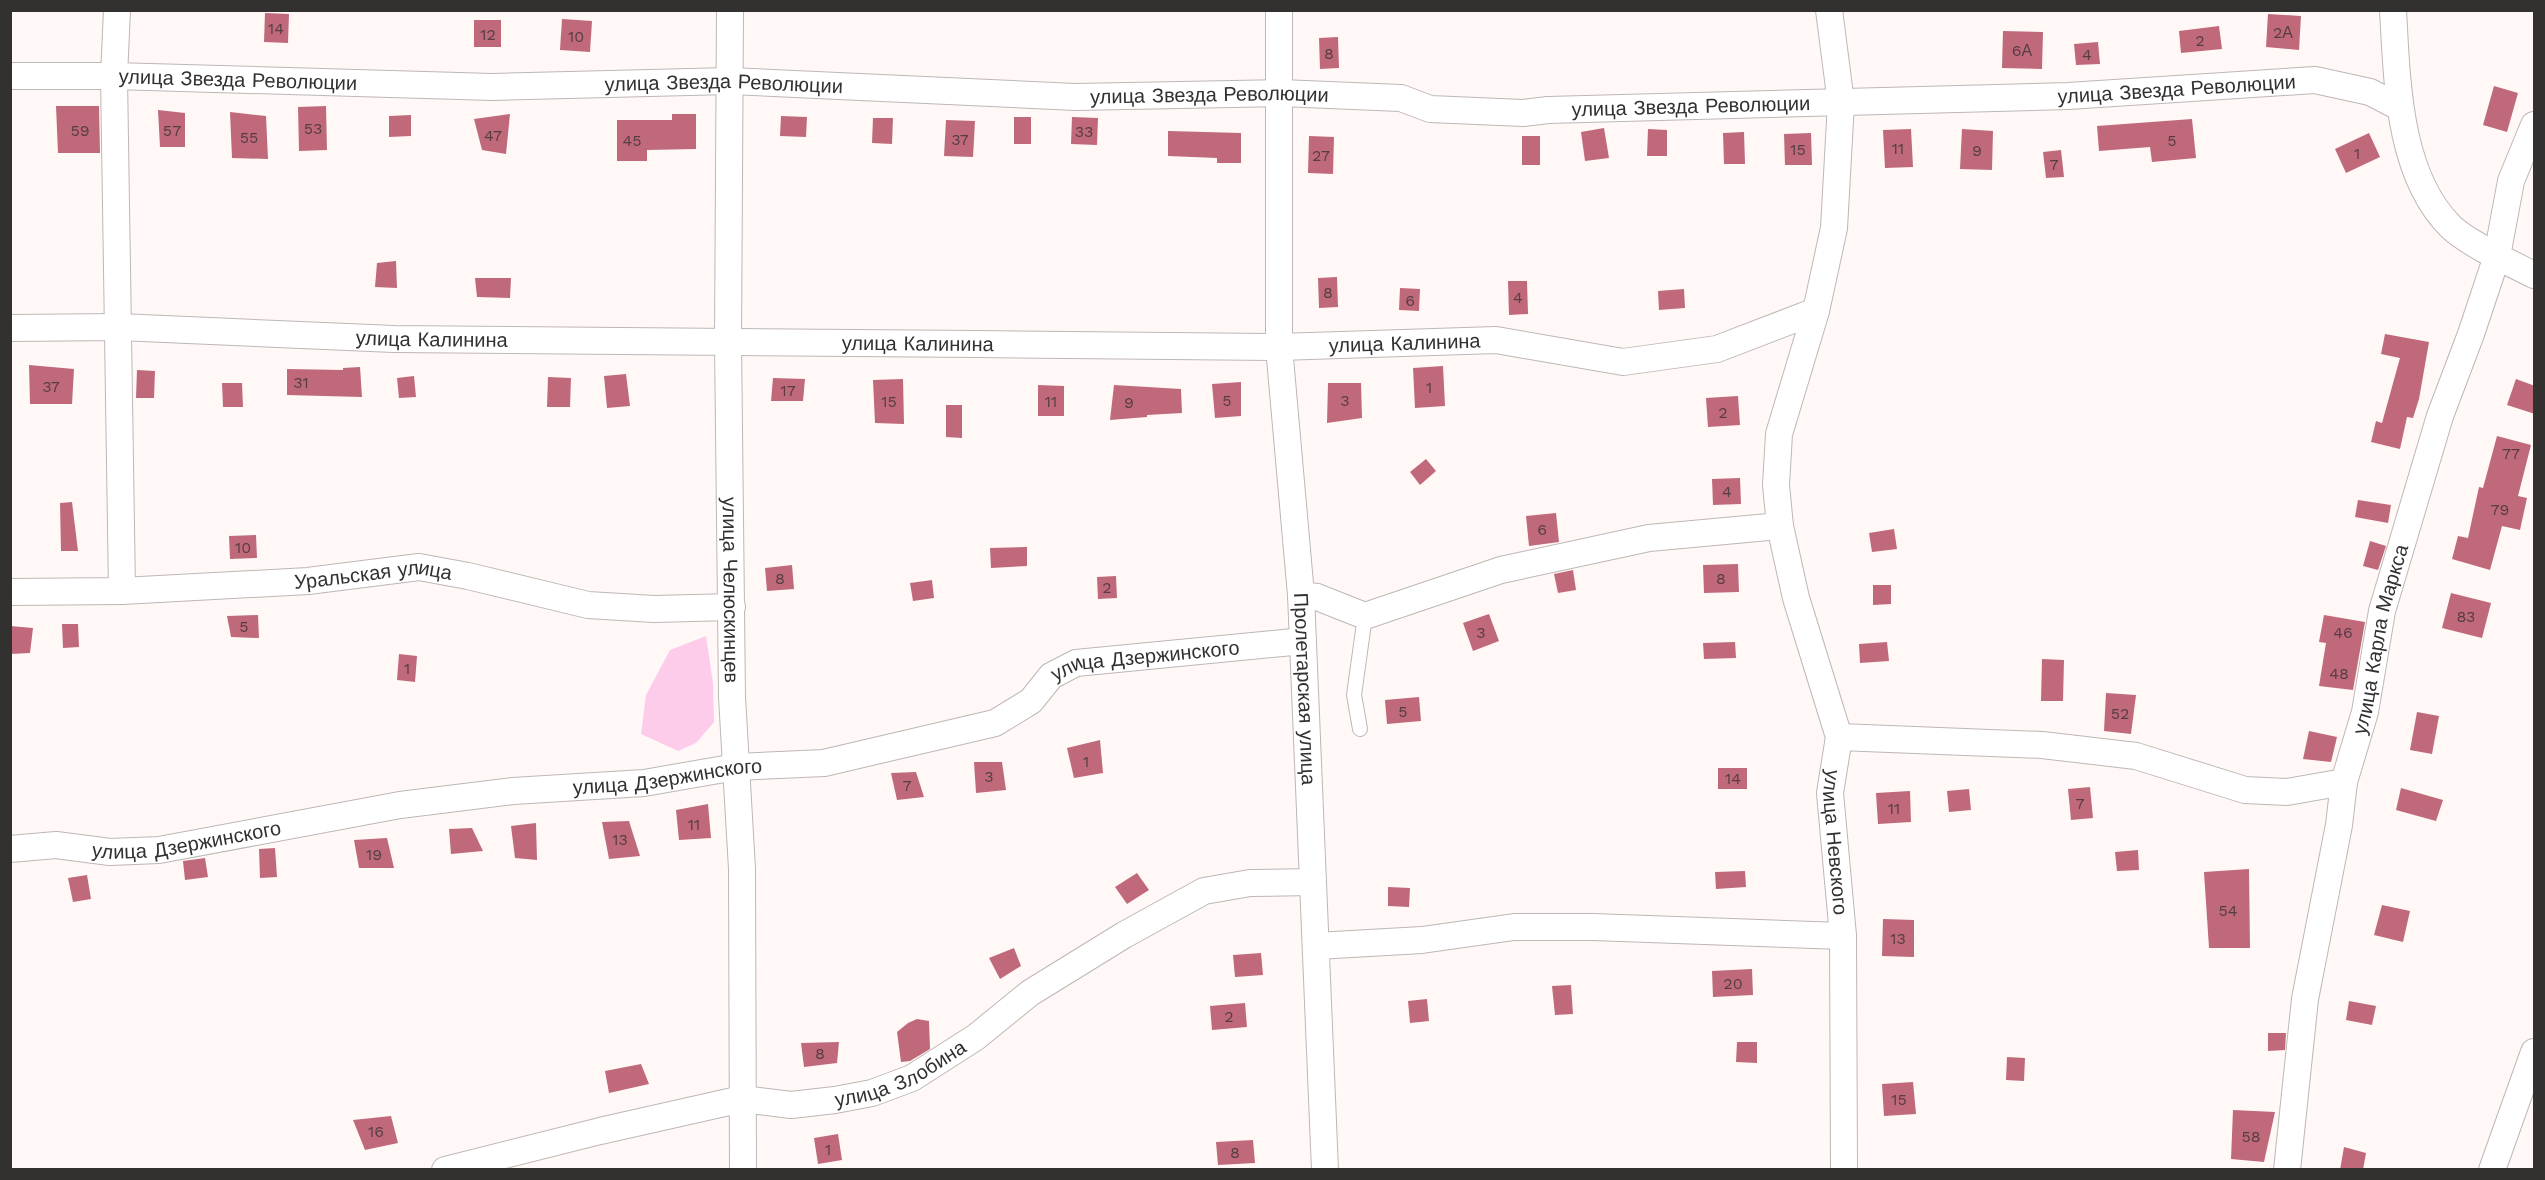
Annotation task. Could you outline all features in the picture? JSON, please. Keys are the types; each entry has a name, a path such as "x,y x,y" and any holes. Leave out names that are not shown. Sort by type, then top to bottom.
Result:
{"street":[{"path":"117,10 114,76 122,591"},
{"name":"улица Челюскинцев","path":"730,10 728,341 732,697 742,869 744,1170"},
{"path":"1279,10 1281,93 1279,347 1301,595"},
{"name":"улица Невского","path":"1829,10 1841,103 1834,228 1816,311 1779,434 1776,485 1780,526 1796,598 1839,737 1830,793 1843,936 1844,1170"},
{"path":"2393,10 2399,107 2421,186 2452,228 2535,276"},
{"name":"улица Звезда Революции","path":"10,76 114,76 493,87 730,81 1075,97 1281,93 1401,98 1430,109 1523,113 1548,110 2067,96 2315,80 2370,92 2399,107"},
{"name":"улица Карла Маркса","path":"2287,1170 2305,999 2339,825 2344,782 2365,712 2382,610 2440,416 2497,256 2511,181 2535,125"},
{"name":"улица Калинина","path":"10,328 119,327 394,339 1279,347 1497,340 1623,362 1717,349 1816,311"},
{"path":"1365,616 1501,570 1649,538 1780,526"},
{"name":"Уральская улица","path":"10,592 122,591 308,580 419,567 468,576 588,605 654,609 732,607"},
{"name":"Пролетарская улица","path":"1325,1170 1301,595 1317,597 1365,616"},
{"name":"улица Дзержинского","path":"10,849 56,845 110,852 159,850 400,805 513,791 644,783 736,767 824,763 995,723 1031,701 1051,676 1076,663 1303,641"},
{"path":"1839,737 2042,745 2136,756 2245,790 2287,792 2344,782"},
{"name":"улица Злобина","path":"446,1170 600,1131 742,1099 791,1105 872,1093 912,1078 976,1037 1030,993 1124,935 1204,891 1250,883 1313,882"},
{"path":"1316,946 1422,940 1514,927 1593,927 1843,936"},
{"path":"2492,1170 2535,1052"}],"lane":[{"path":"1360,729 1354,695 1365,616"}],"shaded area":[{"path":"706,636 713,683 714,722 696,743 678,751 641,734 646,695 670,650"}],"building":[{"path":"265,13 289,14 288,43 264,42"},
{"path":"2268,14 2301,16 2299,50 2266,47"},
{"path":"562,19 592,21 590,52 560,50"},
{"path":"474,20 501,20 501,47 474,47"},
{"path":"2219,26 2222,49 2181,53 2179,31"},
{"path":"2003,31 2043,32 2042,69 2002,68"},
{"path":"1338,37 1339,68 1320,69 1319,38"},
{"path":"2098,42 2100,64 2076,65 2074,44"},
{"path":"2494,86 2518,93 2507,132 2483,125"},
{"path":"56,106 99,106 100,153 58,153"},
{"path":"326,106 327,150 299,151 298,107"},
{"path":"158,110 185,113 185,147 160,147"},
{"path":"230,112 266,116 268,159 232,158"},
{"path":"510,114 506,154 482,150 474,119"},
{"path":"672,114 696,114 696,149 647,150 647,161 617,161 617,120 672,120"},
{"path":"411,115 411,136 389,137 389,116"},
{"path":"781,116 807,117 806,137 780,136"},
{"path":"1014,117 1031,117 1031,144 1014,144"},
{"path":"1072,117 1098,118 1097,145 1071,144"},
{"path":"873,118 893,118 892,144 872,143"},
{"path":"2192,119 2196,158 2152,162 2150,147 2099,151 2097,126"},
{"path":"946,120 975,121 973,157 944,156"},
{"path":"1604,128 1609,158 1585,161 1581,132"},
{"path":"1648,129 1667,130 1667,156 1647,156"},
{"path":"1911,129 1913,167 1885,168 1883,130"},
{"path":"1962,129 1993,131 1992,170 1960,169"},
{"path":"1168,131 1241,133 1241,163 1217,163 1217,158 1168,156"},
{"path":"1744,132 1745,164 1724,164 1723,133"},
{"path":"1811,133 1812,165 1785,165 1784,134"},
{"path":"2369,133 2380,157 2346,173 2335,149"},
{"path":"1309,136 1334,137 1333,174 1308,173"},
{"path":"1522,136 1540,136 1540,165 1522,165"},
{"path":"2061,150 2064,177 2046,178 2043,152"},
{"path":"396,261 397,288 375,287 377,263"},
{"path":"1337,277 1338,307 1319,308 1318,278"},
{"path":"475,278 511,278 510,298 477,297"},
{"path":"1508,281 1527,281 1528,314 1509,315"},
{"path":"1400,288 1420,289 1419,311 1399,310"},
{"path":"1684,289 1685,308 1659,310 1658,291"},
{"path":"2385,334 2429,342 2419,399 2413,418 2407,417 2400,449 2371,442 2376,421 2382,423 2400,358 2381,354"},
{"path":"29,365 74,369 72,404 30,404"},
{"path":"1443,366 1445,406 1415,408 1413,368"},
{"path":"360,367 362,397 287,395 287,369 343,370 343,368"},
{"path":"137,370 155,371 154,398 136,398"},
{"path":"626,374 630,406 607,408 604,376"},
{"path":"414,376 416,397 399,398 397,378"},
{"path":"548,377 571,378 570,407 547,407"},
{"path":"773,378 805,379 803,401 771,401"},
{"path":"903,379 904,424 875,423 873,380"},
{"path":"2516,379 2535,386 2535,414 2507,405"},
{"path":"1241,382 1241,416 1215,418 1212,384"},
{"path":"222,383 242,383 243,407 223,407"},
{"path":"1328,383 1361,383 1362,418 1327,423"},
{"path":"1038,385 1064,386 1064,416 1038,416"},
{"path":"1114,385 1181,389 1182,413 1110,420"},
{"path":"1738,396 1740,425 1708,427 1706,398"},
{"path":"946,405 962,405 962,438 946,437"},
{"path":"2497,436 2531,445 2518,496 2527,498 2520,530 2502,526 2490,570 2452,559 2458,536 2468,538 2479,487 2483,488"},
{"path":"1426,459 1436,471 1420,485 1410,472"},
{"path":"1740,478 1741,504 1713,505 1712,479"},
{"path":"2358,500 2391,505 2388,523 2355,517"},
{"path":"72,502 78,551 61,551 60,503"},
{"path":"1556,513 1559,542 1529,546 1526,516"},
{"path":"1894,529 1897,549 1872,552 1869,533"},
{"path":"256,535 257,558 230,559 229,536"},
{"path":"2370,541 2386,546 2378,570 2363,566"},
{"path":"1027,547 1027,566 991,568 990,548"},
{"path":"1738,564 1739,592 1704,593 1703,565"},
{"path":"792,565 794,589 767,591 765,568"},
{"path":"1573,570 1576,590 1558,593 1554,574"},
{"path":"1116,576 1117,598 1098,599 1097,577"},
{"path":"932,580 934,598 913,601 910,583"},
{"path":"1873,585 1891,585 1891,604 1873,605"},
{"path":"2451,593 2491,603 2482,638 2442,628"},
{"path":"1489,614 1499,641 1473,651 1463,623"},
{"path":"258,615 259,638 231,637 227,616"},
{"path":"2324,615 2365,622 2353,690 2319,686 2326,643 2319,642"},
{"path":"62,624 78,624 79,647 63,648"},
{"path":"10,626 33,628 30,653 10,654"},
{"path":"1735,642 1736,658 1704,659 1703,643"},
{"path":"1887,642 1889,661 1860,663 1859,644"},
{"path":"399,654 417,656 415,682 397,680"},
{"path":"2042,659 2064,660 2063,701 2041,701"},
{"path":"2106,693 2136,695 2131,734 2104,731"},
{"path":"1419,697 1421,721 1387,724 1385,700"},
{"path":"2417,712 2439,716 2432,754 2410,750"},
{"path":"2309,731 2337,737 2331,762 2303,759"},
{"path":"1100,740 1103,773 1074,778 1067,748"},
{"path":"974,762 1002,762 1006,790 976,793"},
{"path":"1718,768 1747,768 1747,789 1718,789"},
{"path":"916,772 924,797 897,800 891,773"},
{"path":"2090,787 2093,818 2071,820 2068,789"},
{"path":"2401,788 2443,800 2436,821 2396,810"},
{"path":"1969,789 1971,810 1949,812 1947,791"},
{"path":"1910,791 1911,822 1878,824 1876,793"},
{"path":"708,804 711,838 679,840 676,810"},
{"path":"629,821 640,856 609,859 602,822"},
{"path":"536,823 537,860 515,858 511,826"},
{"path":"472,828 483,851 451,854 449,829"},
{"path":"387,838 394,868 359,868 354,840"},
{"path":"275,848 277,877 260,878 259,849"},
{"path":"2138,850 2139,870 2117,871 2115,852"},
{"path":"205,858 208,877 185,880 183,861"},
{"path":"2249,869 2250,948 2209,948 2204,872"},
{"path":"1745,871 1746,887 1716,889 1715,872"},
{"path":"1137,873 1149,890 1127,904 1115,887"},
{"path":"87,875 91,899 73,902 68,878"},
{"path":"1388,887 1410,888 1409,907 1388,906"},
{"path":"2382,905 2410,911 2403,942 2374,935"},
{"path":"1883,919 1914,920 1914,957 1882,956"},
{"path":"1014,948 1021,966 1000,979 989,958"},
{"path":"1261,953 1263,975 1235,977 1233,955"},
{"path":"1752,969 1753,995 1713,997 1712,971"},
{"path":"1571,985 1573,1014 1555,1015 1552,986"},
{"path":"1427,999 1429,1021 1410,1023 1408,1001"},
{"path":"2349,1001 2376,1006 2372,1025 2346,1020"},
{"path":"1245,1003 1247,1027 1212,1030 1210,1006"},
{"path":"917,1019 929,1021 930,1049 910,1061 901,1062 897,1032"},
{"path":"2268,1033 2286,1033 2285,1050 2268,1051"},
{"path":"839,1042 837,1063 804,1067 801,1043"},
{"path":"1737,1042 1757,1042 1757,1063 1736,1062"},
{"path":"2007,1057 2025,1058 2024,1081 2006,1080"},
{"path":"641,1064 649,1084 609,1093 605,1071"},
{"path":"1913,1082 1916,1114 1884,1116 1882,1084"},
{"path":"2233,1110 2275,1112 2264,1162 2231,1159"},
{"path":"391,1116 398,1143 365,1150 353,1120"},
{"path":"838,1134 842,1160 818,1164 814,1138"},
{"path":"1253,1140 1255,1163 1218,1165 1216,1142"},
{"path":"2344,1147 2366,1153 2363,1170 2340,1170"}]}
